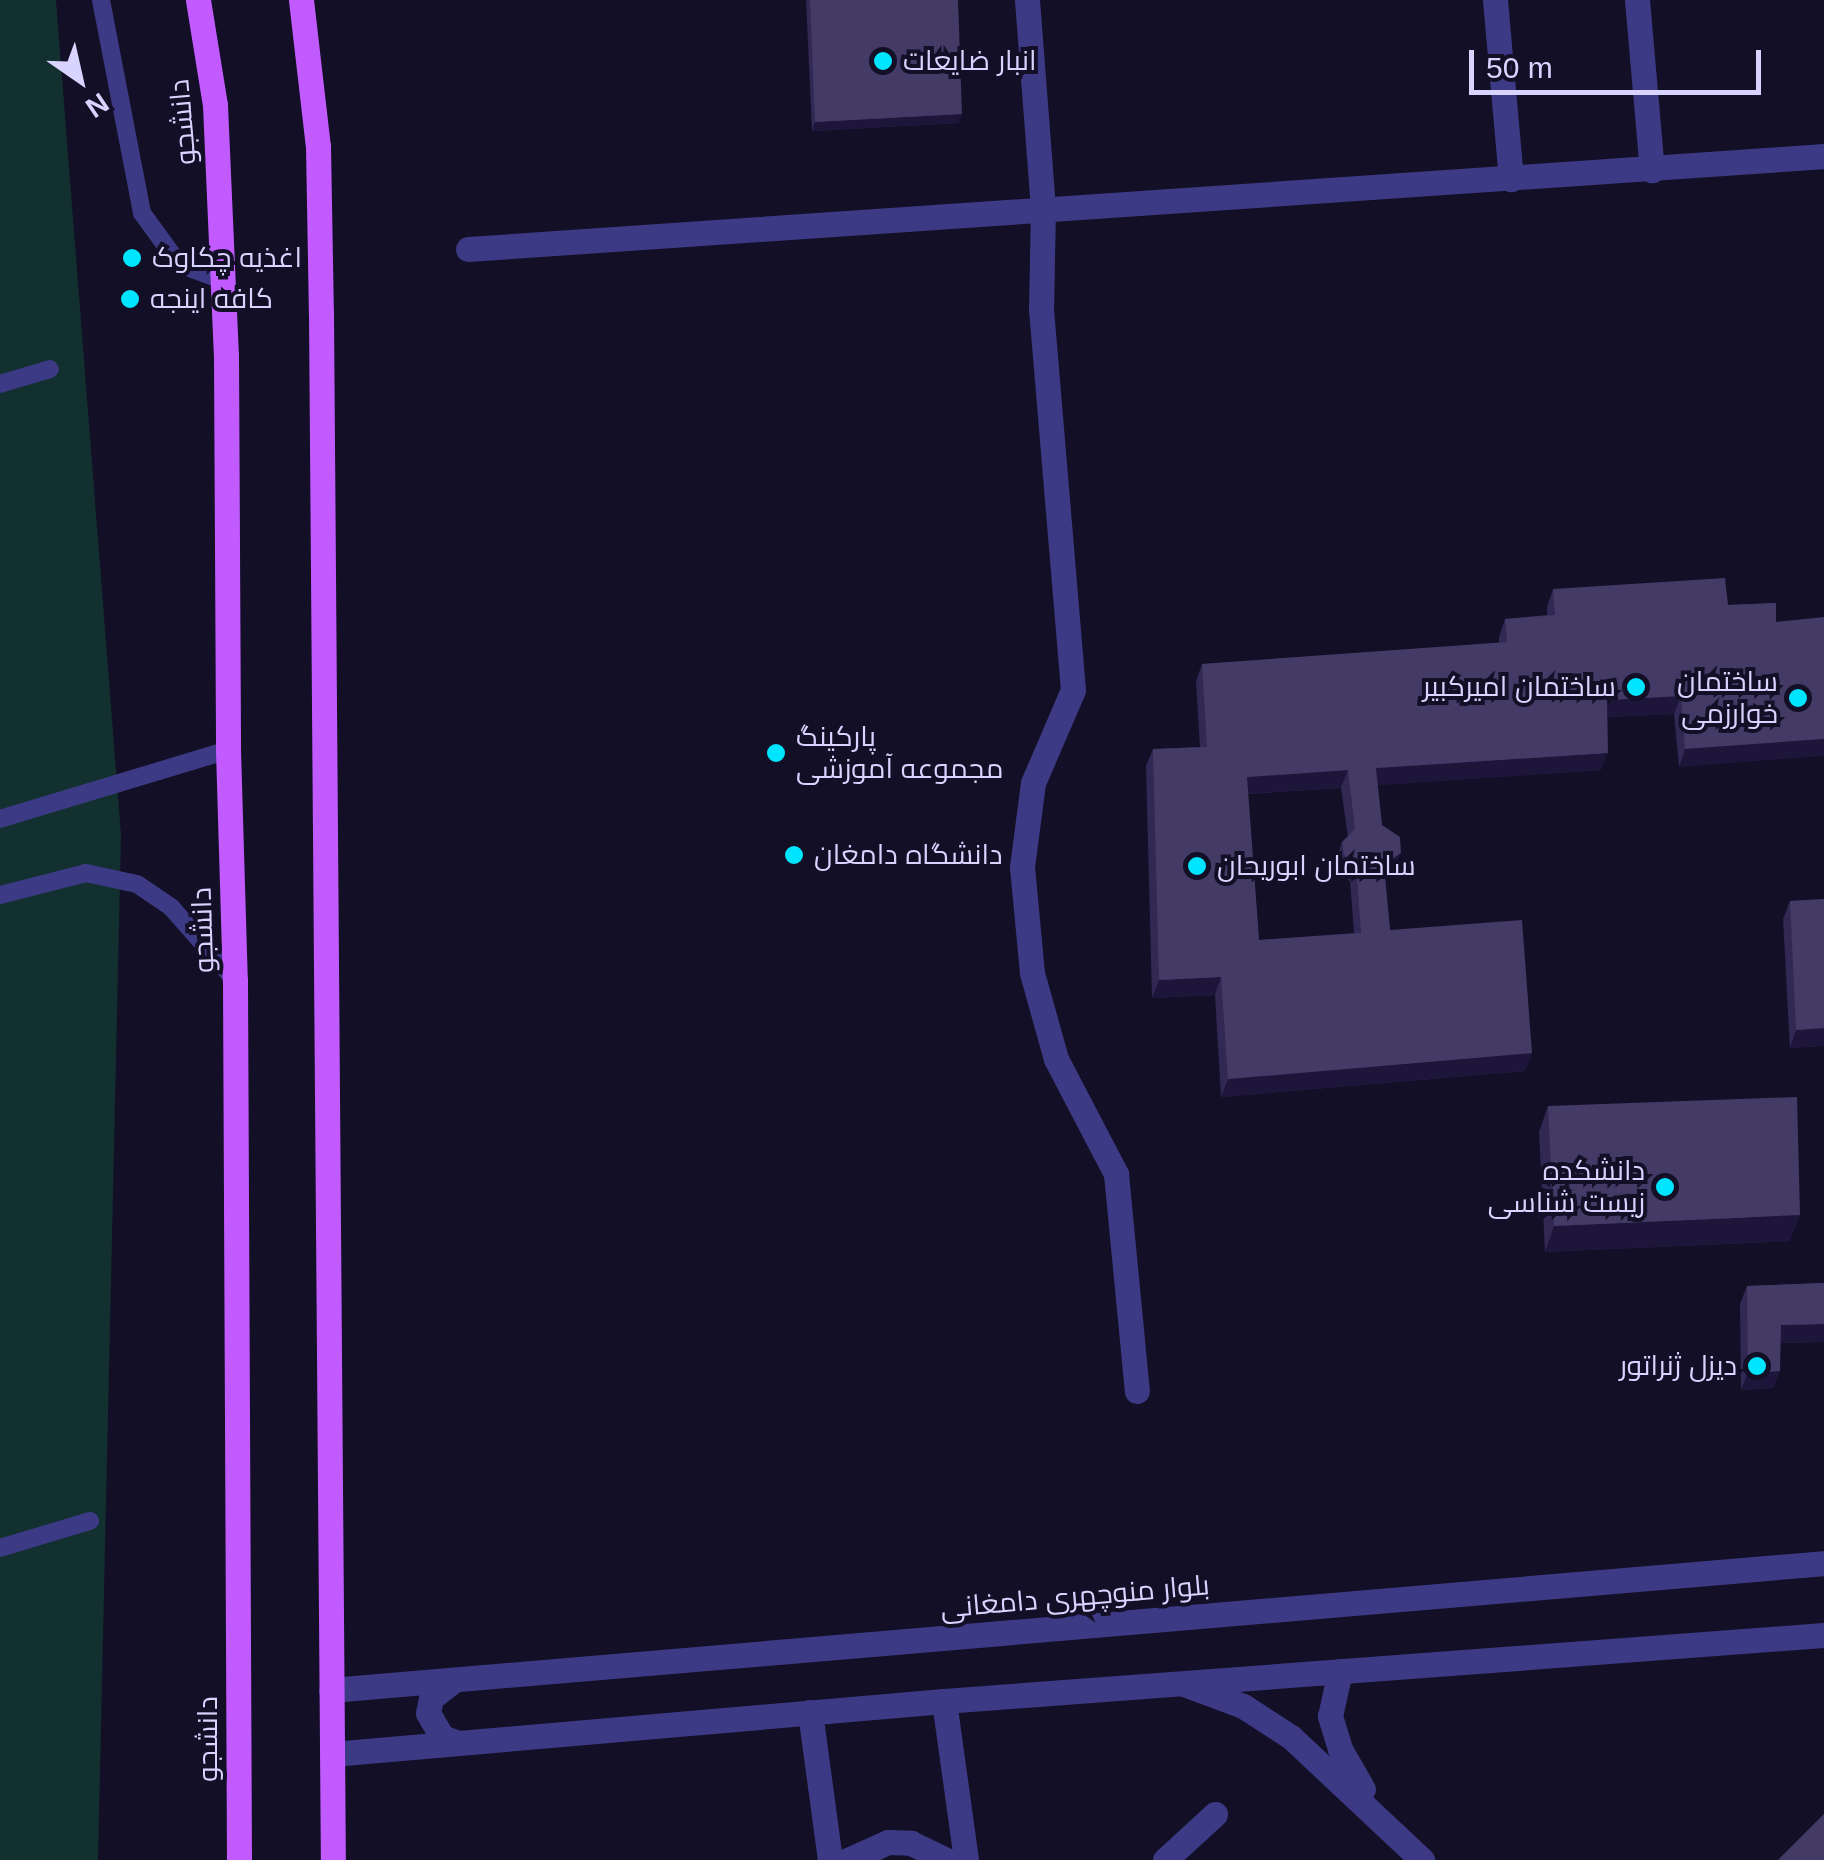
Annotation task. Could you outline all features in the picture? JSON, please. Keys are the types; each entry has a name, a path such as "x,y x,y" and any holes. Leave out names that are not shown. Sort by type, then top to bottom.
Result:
{"main road":[{"name":"دانشجو","path":"198,0 214,104 222,280 235,980 239,1860"},
{"path":"301,0 318,146 321,295 334,1860"}],"street":[{"path":"1026,0 1043,207 1041,309 1073,690 1033,782 1022,868 1032,973 1056,1058 1116,1174 1137,1391"},
{"path":"1495,0 1511,178"},
{"path":"1637,0 1652,170"},
{"path":"468,249 1824,156"},
{"name":"بلوار منوچهری دامغانی","path":"332,1690 1824,1564"},
{"path":"332,1754 944,1701 1824,1635"},
{"path":"1340,1671 1330,1702 1333,1731 1382,1819"},
{"path":"452,1681 431,1698 428,1713 442,1737 455,1742"},
{"path":"1180,1683 1243,1706 1278,1728 1382,1819 1422,1860"},
{"path":"944,1701 966,1860"},
{"path":"810,1712 830,1860"},
{"path":"1167,1860 1215,1814"},
{"path":"848,1860 888,1842 910,1842 946,1860"}],"lane":[{"path":"102,0 142,213 179,264 222,280"},
{"path":"0,384 50,369"},
{"path":"0,819 228,750"},
{"path":"0,895 86,873 137,884 171,907 235,980"},
{"path":"0,1548 90,1521"}],"green space":[{"path":"0,0 56,0 121,835 98,1860 0,1860"}],"building":[{"name":"انبار ضایعات","path":"810,0 958,0 962,114 815,122"},
{"path":"1725,578 1728,605 1776,603 1776,622 1824,617 1824,739 1685,749 1681,696 1607,700 1608,753 1376,768 1382,825 1400,837 1401,853 1384,865 1390,930 1522,920 1532,1053 1228,1079 1221,977 1159,980 1153,749 1207,747 1202,664 1507,642 1505,619 1555,615 1553,589","holes":["1348,770 1355,829 1342,842 1344,855 1356,863 1361,933 1259,940 1247,777"]},
{"path":"1824,899 1824,1028 1796,1030 1790,901"},
{"name":"دانشکده زیست شناسی","path":"1797,1097 1800,1215 1554,1226 1548,1106"},
{"name":"دیزل ژنراتور","path":"1824,1283 1824,1324 1781,1325 1780,1371 1748,1373 1747,1286"},
{"path":"1824,1814 1824,1860 1778,1860"}],"place":[{"name":"انبار ضایعات","path":"883,61"},
{"name":"اغذیه چکاوک","path":"132,258"},
{"name":"کافه اینجه","path":"130,299"},
{"name":"ساختمان امیرکبیر","path":"1636,687"},
{"name":"ساختمان خوارزمی","path":"1798,698"},
{"name":"پارکینگ مجموعه آموزشی","path":"776,753"},
{"name":"دانشگاه دامغان","path":"794,855"},
{"name":"ساختمان ابوریحان","path":"1197,866"},
{"name":"دانشکده زیست شناسی","path":"1665,1187"},
{"name":"دیزل ژنراتور","path":"1757,1366"}]}
